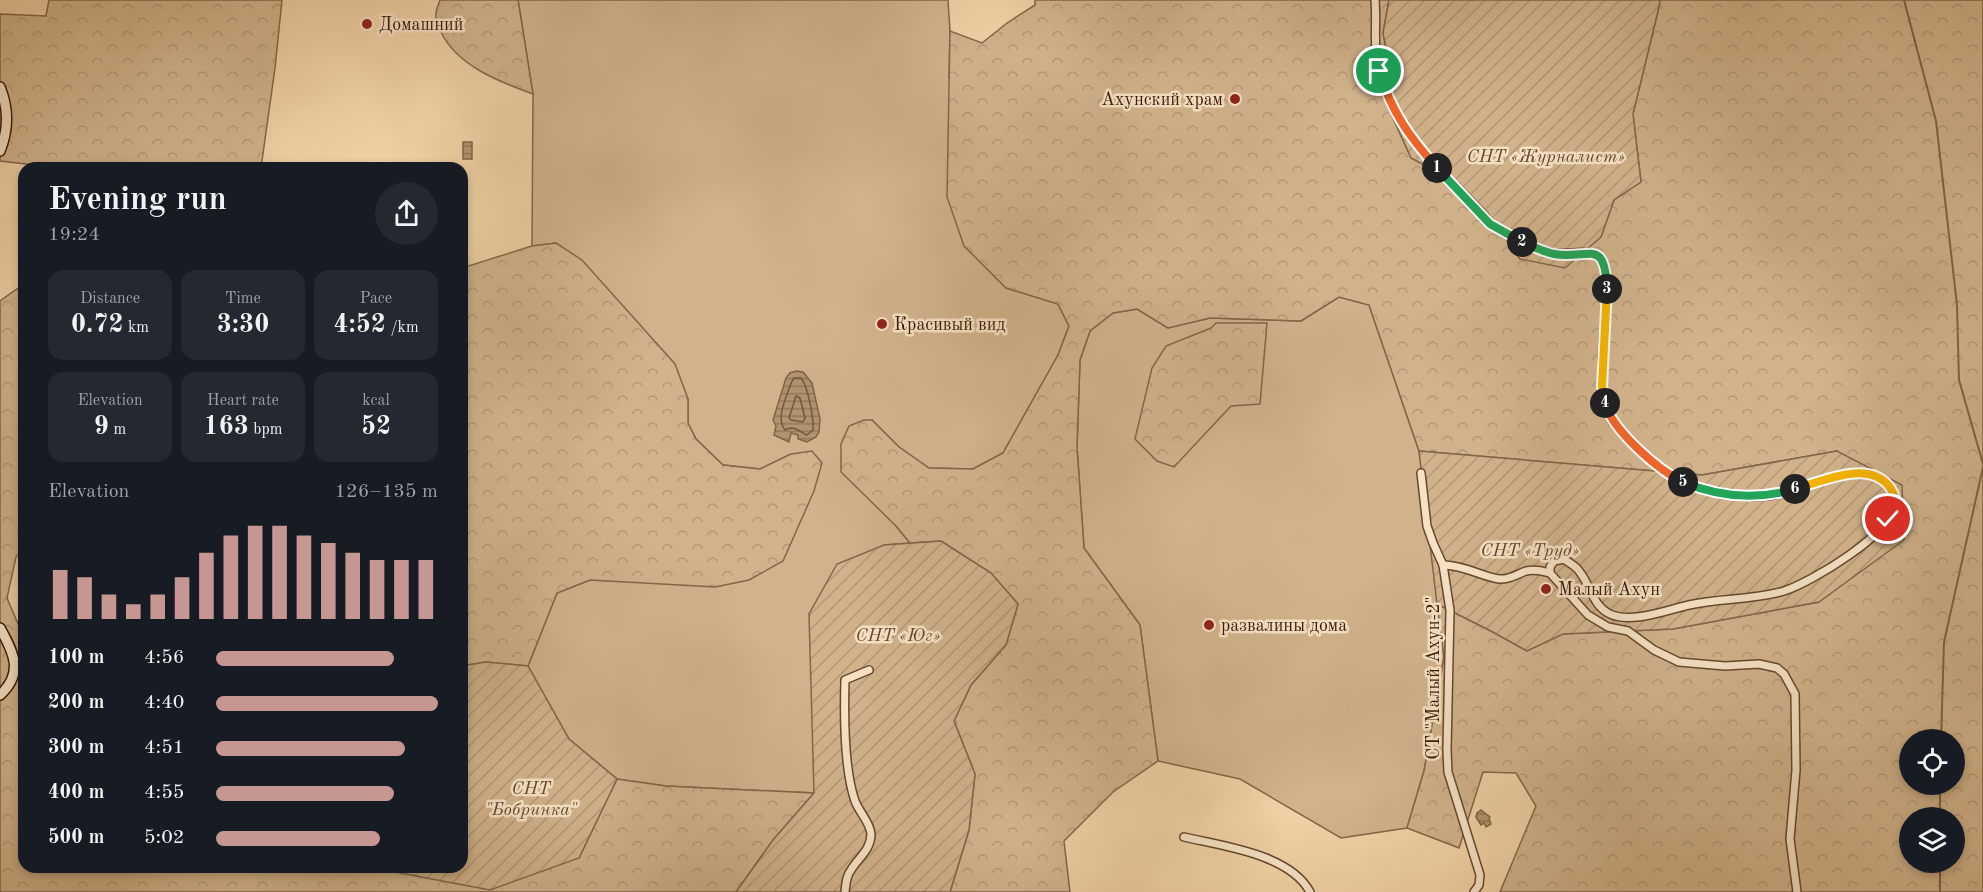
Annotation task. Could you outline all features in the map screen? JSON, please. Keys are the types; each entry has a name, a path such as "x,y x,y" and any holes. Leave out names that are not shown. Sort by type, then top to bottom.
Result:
{"street":[{"path":"1375,0 1374,36 1379,71 1396,115 1411,139 1490,224 1509,236 1553,254 1587,252 1602,260 1606,268 1607,291 1602,386 1605,405 1613,423 1630,441 1674,477 1696,487 1715,492 1737,496 1774,495 1848,474 1864,472 1875,474 1884,481 1890,488 1896,503 1888,519 1865,544 1809,581 1785,591 1764,596 1691,604 1662,613 1630,617 1608,613 1594,598 1579,570 1564,559 1554,561 1550,567 1550,573"},
{"path":"0,87 7,113 6,135 0,151"},
{"name":"СТ \"Малый Ахун-2\"","path":"1421,473 1427,526 1443,565 1450,610 1448,772 1480,875 1479,885 1474,892"},
{"path":"1443,565 1463,567 1498,579 1509,579 1527,571 1537,570 1550,573 1588,615 1608,627 1628,631 1654,650 1679,662 1725,666 1758,664 1777,668 1784,674 1795,694 1796,770 1790,839 1797,892"},
{"path":"0,628 11,648 16,665 9,687 0,695"},
{"path":"845,892 850,870 866,852 871,838 871,831 855,801 849,774 844,711 845,680 869,670"},
{"path":"1184,837 1248,852 1282,865 1300,878 1310,892"}],"green space":[{"path":"49,0 282,0 262,162 18,163 0,161 0,14 46,16"},
{"path":"440,0 518,0 533,94 494,78 457,54 448,44 437,21 436,12"},
{"path":"518,0 948,0 949,78 1006,288 1058,304 1069,326 1058,355 1003,453 973,469 929,468 899,447 873,421 896,526 910,543 884,545 813,725 814,793 666,786 617,779 569,739 528,666 557,593 590,580 644,582 791,454 760,469 723,465 696,439 688,423 688,399 556,243 532,246 533,94"},
{"path":"1035,0 1389,0 1383,33 1390,67 1389,109 1411,158 1459,183 1488,213 1520,259 1601,237 1614,200 1641,182 1633,114 1660,0 1983,0 1983,892 1500,892 1536,806 1516,773 1483,772 1459,848 1407,828 1424,771 1444,657 1437,604 1527,651 1562,634 1673,629 1819,602 1837,451 1702,475 1419,451 1369,305 1339,297 1301,321 1210,318 1168,328 1137,309 1113,313 1090,331 1080,360 1077,447 1084,548 1140,625 1158,761 1113,792 1064,841 1070,892 950,892 969,830 975,774 954,721 971,685 1006,645 1018,604 991,573 941,541 910,543 896,526 841,472 841,444 849,426 864,420 872,420 899,447 929,468 973,469 1003,453 1058,355 1069,326 1058,304 1006,288 964,246 947,197 950,31 982,43 1035,5"},
{"name":"СНТ «Журналист»","path":"1389,0 1660,0 1633,114 1641,182 1614,200 1601,237 1565,268 1520,259 1488,213 1459,183 1411,158 1389,109 1390,67 1383,33"},
{"path":"556,243 582,260 675,364 688,399 688,423 696,439 723,465 760,469 791,454 812,451 822,463 814,491 783,561 749,580 715,587 590,580 557,593 528,666 486,662 468,665 468,266 532,246"},
{"path":"18,288 18,554 7,598 18,624 18,873 468,873 468,866 579,858 617,779 666,786 814,793 773,840 736,892 0,892 0,301"},
{"path":"1339,297 1369,305 1419,451 1444,657 1424,771 1407,828 1341,838 1240,779 1158,761 1140,625 1084,548 1077,447 1080,360 1090,331 1113,313 1137,309 1168,328 1210,318 1301,321"},
{"path":"1216,323 1267,323 1260,404 1231,406 1174,467 1157,461 1135,439 1152,368 1166,346 1211,328"},
{"name":"СНТ «Труд»","path":"1419,451 1702,475 1837,451 1902,485 1904,540 1819,602 1673,629 1563,634 1527,651 1437,604"},
{"name":"СНТ «Юг»","path":"941,541 991,573 1018,604 1006,645 971,685 954,721 975,774 969,830 950,892 736,892 773,840 814,793 809,614 837,564 884,545"},
{"name":"СНТ \"Бобринка\"","path":"486,662 528,666 569,739 617,779 579,858 490,890 400,873 468,873 468,665"}],"water":[{"path":"463,142 472,142 472,159 463,159"},
{"path":"803,372 812,383 820,419 819,432 816,437 807,442 791,433 789,442 774,435 776,426 773,420 786,378 790,373"},
{"path":"1481,810 1490,817 1491,824 1486,827 1484,823 1481,825 1476,817"}],"waterway":[{"path":"1904,0 1936,121 1957,305 1959,380 1983,464"},
{"path":"1941,729 1944,642 1983,467"},
{"path":"1940,795 1940,807"},
{"path":"1940,873 1940,892"}],"place":[{"name":"Домашний","path":"367,24"},
{"name":"Ахунский храм","path":"1235,99"},
{"name":"Красивый вид","path":"882,324"},
{"name":"Малый Ахун","path":"1546,589"},
{"name":"развалины дома","path":"1209,625"}],"route":[{"path":"1379,71 1396,115 1411,139 1490,224 1509,236 1553,254 1587,252 1602,260 1606,268 1607,291 1602,386 1605,405 1613,423 1630,441 1674,477 1696,487 1737,496 1774,495 1848,474 1864,472 1875,474 1894,494 1896,503 1888,519"}]}
